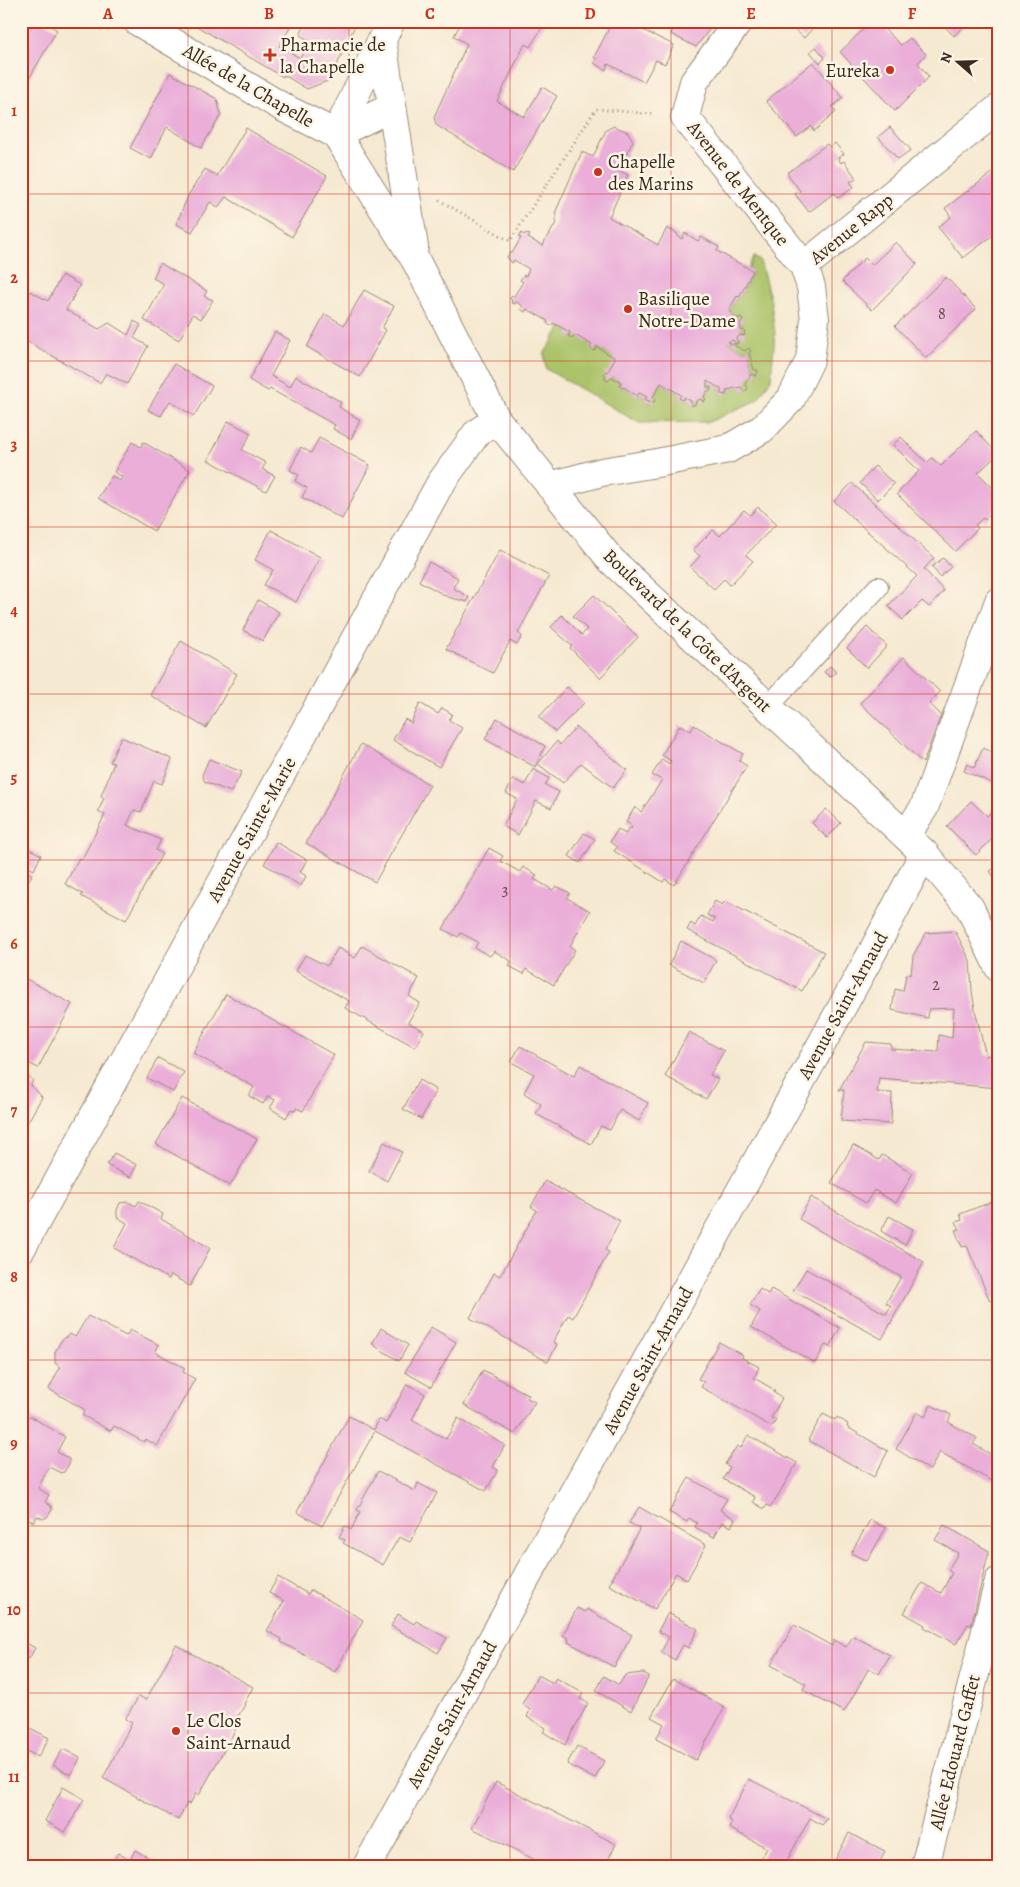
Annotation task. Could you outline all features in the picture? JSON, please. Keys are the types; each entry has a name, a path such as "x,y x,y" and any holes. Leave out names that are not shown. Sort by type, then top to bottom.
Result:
{"street":[{"name":"Allée de la Chapelle","path":"137,21 284,108 336,134 351,158"},
{"name":"Avenue de Mentque","path":"740,21 694,82 685,117 804,266"},
{"path":"336,134 386,31"},
{"name":"Boulevard de la Côte d'Argent","path":"386,31 392,107 416,261"},
{"path":"336,134 392,107"},
{"name":"Avenue Rapp","path":"550,486 610,470 657,464 728,449 762,430 791,399 810,360 815,319 811,287 804,266 999,108"},
{"name":"Boulevard de la Côte d'Argent","path":"351,158 416,261 496,420 611,560 916,844 970,908 999,968"},
{"name":"Avenue Sainte-Marie","path":"21,1249 440,484 476,434 496,420"},
{"name":"Avenue Saint-Arnaud","path":"367,1866 858,977 916,844 924,808 999,602"},
{"name":"Allée Edouard Gaffet","path":"925,1866 999,1581"}],"lane":[{"path":"768,707 878,587"}],"path":[{"path":"434,197 510,241 596,108 685,117"}],"green space":[{"path":"754,257 760,261 771,302 775,334 771,379 757,400 709,422 639,423 546,369 544,354 561,327 570,332 572,338 575,335 615,358 610,378 612,377 621,382 619,386 624,387 637,396 639,393 647,397 650,403 661,383 681,395 679,398 682,400 684,397 691,401 691,405 695,405 696,401 701,399 704,401 706,399 704,397 711,387 707,387 707,381 721,389 721,394 726,394 727,390 740,387 745,392 748,388 745,384 751,374 756,376 758,370 754,370 749,353 751,351 748,348 745,351 728,342 733,340 738,343 736,339 745,331 741,330 741,317 736,319 729,310 737,296 739,297 753,272 748,268"}],"building":[{"path":"21,21 43,21 57,30 26,84 21,81"},
{"name":"Pharmacie de la Chapelle","path":"188,21 280,21 290,28 279,46 300,58 310,41 300,35 307,21 327,21 330,23 331,21 357,21 330,80 307,89"},
{"path":"462,21 546,21 530,47 525,44 497,101 524,117 542,87 557,96 513,172 436,125 434,117 467,44 454,36"},
{"path":"613,21 624,21 674,45 665,64 656,60 644,82 608,64 606,70 594,63 597,59 594,57"},
{"path":"678,21 716,21 696,47 671,34"},
{"path":"786,21 816,21 817,23 804,38"},
{"name":"Eureka","path":"872,21 876,21 901,45 910,38 926,54 918,63 929,77 895,111 840,52"},
{"path":"939,21 970,21 954,36"},
{"path":"816,47 825,58 820,63 810,52"},
{"path":"813,62 843,98 832,107 836,112 814,131 811,126 797,137 766,101"},
{"path":"170,73 217,99 221,115 201,148 167,127 151,159 130,148"},
{"name":"Basilique Notre-Dame","path":"614,126 628,132 633,141 618,170 628,175 609,217 658,245 667,228 678,234 682,239 685,233 698,241 701,237 719,247 717,251 753,271 739,297 737,296 729,310 736,319 741,317 743,321 740,323 741,330 745,331 744,336 740,335 736,339 738,343 735,344 733,340 728,342 745,351 748,348 751,351 749,353 754,370 758,370 756,376 751,374 745,384 748,388 745,392 740,387 727,390 726,395 721,394 721,389 707,381 707,387 711,387 704,397 706,399 703,402 701,399 696,401 695,405 691,405 691,401 684,397 683,400 679,398 681,395 661,383 653,397 655,399 654,402 648,402 645,399 647,397 639,393 637,396 624,387 622,388 619,386 621,382 612,377 608,381 604,379 606,376 604,374 606,371 608,372 615,358 597,347 594,351 590,348 592,345 575,335 572,338 568,336 570,332 553,323 550,326 547,323 548,321 527,309 525,312 521,309 523,306 516,302 514,304 511,302 510,298 514,296 523,282 520,280 524,275 526,276 529,269 514,260 512,263 507,257 512,253 521,238 519,237 521,233 530,235 528,238 543,246 557,221 555,220 557,216 555,213 582,152 593,157 606,130"},
{"path":"890,127 911,150 898,159 878,137"},
{"path":"246,128 327,176 292,237 226,197 218,207 210,202 192,232 176,224 189,194 205,169 217,176"},
{"path":"835,143 844,154 838,158 841,163 844,161 856,178 850,182 854,187 838,198 834,193 809,212 795,194 800,191 787,173 827,144 830,147"},
{"path":"999,168 999,231 963,258 938,227 951,217 945,208"},
{"path":"896,242 917,264 872,310 842,281 865,258 872,265"},
{"path":"21,248 28,252 21,264"},
{"path":"160,263 207,291 204,296 213,300 201,319 193,314 179,340 144,320 164,284 153,278"},
{"path":"62,275 80,285 66,310 99,329 109,323 128,335 134,321 141,325 134,338 148,346 127,384 106,373 100,383 21,338 21,306 30,291 48,301"},
{"path":"946,277 976,309 926,358 895,326"},
{"path":"364,290 394,306 382,328 386,330 360,377 307,347 325,314 344,325"},
{"path":"275,332 290,340 271,376 290,387 296,376 341,402 339,407 360,420 351,439 333,429 335,425 270,389 268,391 249,380"},
{"path":"174,364 212,386 194,416 170,401 161,416 148,410"},
{"path":"228,421 251,433 242,450 266,463 262,469 275,476 266,491 208,460"},
{"path":"976,431 998,454 978,473 999,494 999,505 985,520 983,518 975,525 978,528 955,551 897,494 919,471 893,445 901,437 927,463 932,458 941,466"},
{"path":"319,438 370,465 342,519 302,497 307,488 295,481 299,475 290,470 301,447 311,453"},
{"path":"132,442 141,447 143,442 190,470 154,531 98,498 112,476 120,481 122,477 114,472"},
{"path":"875,466 894,484 878,500 860,483"},
{"path":"852,483 934,558 924,569 944,591 929,607 922,601 903,620 888,606 917,576 834,501"},
{"path":"758,507 776,524 746,555 753,561 730,585 724,579 714,589 690,567 700,556 693,550 713,530 720,536 744,510 750,515"},
{"path":"271,530 320,557 296,602 264,585 273,570 255,560"},
{"path":"500,550 549,576 518,633 522,636 517,645 510,641 493,673 446,649"},
{"path":"943,558 951,567 940,577 932,567"},
{"path":"429,562 458,578 453,588 469,597 467,602 448,597 419,581"},
{"path":"594,595 638,637 600,678 570,648 572,646 551,627 562,615 582,635 587,629 573,616"},
{"path":"258,600 279,612 263,641 243,630"},
{"path":"867,627 887,646 867,668 847,648"},
{"path":"181,641 237,674 206,728 150,695"},
{"path":"904,657 940,692 929,703 941,715 923,763 860,703"},
{"path":"830,666 836,672 830,677 824,672"},
{"path":"567,687 584,703 555,732 539,717"},
{"path":"420,703 438,714 442,708 452,714 449,720 462,728 439,767 393,740 405,719 411,723"},
{"path":"497,718 545,746 535,767 485,739"},
{"path":"680,725 691,731 694,725 743,754 739,761 747,766 674,885 665,879 663,882 614,851 617,847 610,842 618,829 625,834 629,828 631,829 632,826 626,822 635,807 641,812 662,780 652,775 662,759 669,764 671,761 662,755"},
{"path":"576,727 627,770 613,788 581,763 563,783 538,764 557,741 560,745"},
{"path":"121,737 172,759 162,784 154,781 141,812 134,810 127,825 161,840 156,850 162,854 126,920 81,896 83,894 65,884 79,858 82,859 105,815 98,812 104,798 101,796 114,763 110,762"},
{"path":"361,744 430,785 375,882 306,843"},
{"path":"983,748 999,755 999,786 964,771 967,764 974,768"},
{"path":"209,759 242,772 231,792 205,782 202,775"},
{"path":"533,769 549,778 545,785 559,792 551,808 536,801 518,835 503,826 517,799 506,793 513,779 525,785"},
{"path":"971,801 987,816 993,810 999,815 999,832 976,855 947,826"},
{"path":"826,809 841,823 827,838 812,823"},
{"path":"584,833 595,839 580,863 569,856"},
{"path":"276,842 307,860 300,872 306,876 301,886 264,864"},
{"path":"489,848 503,856 500,861 520,872 523,867 537,875 534,879 553,890 556,886 570,893 567,898 590,911 570,946 575,950 554,985 526,969 524,974 509,966 511,961 494,951 490,956 475,948 478,942 461,933 458,937 443,929"},
{"path":"30,849 41,855 34,870 22,863"},
{"path":"999,865 999,885 990,871"},
{"path":"26,871 32,875 28,881 22,878"},
{"path":"715,901 722,905 725,901 824,952 802,991 687,930 691,923 695,926 701,916 713,922 715,919 707,915"},
{"path":"955,931 970,960 975,1010 986,1056 993,1054 999,1088 879,1078 877,1092 892,1093 891,1124 841,1121 844,1090 839,1090 866,1042 891,1044 891,1049 938,1052 939,1035 952,1038 954,1008 929,1009 928,1018 892,1010 895,989 903,991 906,975 911,974 913,956 926,933"},
{"path":"681,941 716,960 704,983 669,965"},
{"path":"362,946 419,978 409,996 420,1003 408,1022 424,1031 415,1047 345,1008 349,1001 296,971 305,955 327,966 338,948 355,958"},
{"path":"21,976 72,1004 38,1068 26,1062 21,1073"},
{"path":"226,994 334,1055 303,1111 296,1108 295,1111 291,1109 286,1118 270,1108 275,1100 268,1096 263,1104 249,1096 254,1087 193,1053"},
{"path":"689,1032 724,1051 710,1075 718,1079 706,1099 665,1076"},
{"path":"520,1046 574,1076 580,1065 648,1103 639,1121 620,1110 610,1130 601,1126 591,1144 536,1114 541,1104 524,1093 534,1074 511,1062"},
{"path":"158,1058 184,1072 173,1092 147,1078"},
{"path":"21,1073 33,1080 31,1085 42,1097 21,1134"},
{"path":"419,1080 436,1090 421,1119 403,1109"},
{"path":"182,1098 257,1139 230,1186 156,1144"},
{"path":"384,1142 402,1152 387,1181 369,1171"},
{"path":"853,1145 879,1160 882,1155 913,1173 896,1203 874,1190 866,1203 831,1183"},
{"path":"114,1153 137,1165 130,1177 107,1165"},
{"path":"545,1181 620,1221 605,1250 609,1252 573,1318 568,1315 553,1342 557,1344 548,1362 470,1318 494,1273 500,1276 537,1210 531,1207"},
{"path":"811,1197 924,1262 882,1339 793,1291 806,1269 886,1314 891,1306 886,1303 901,1277 799,1219"},
{"path":"999,1199 999,1297 990,1301 967,1246 962,1247 955,1230 960,1229 956,1222 962,1220 960,1214"},
{"path":"139,1201 163,1214 161,1219 210,1248 190,1286 171,1275 169,1279 114,1248 127,1223 117,1217 120,1203 128,1202 136,1206"},
{"path":"889,1216 913,1229 905,1245 881,1231"},
{"path":"760,1289 768,1294 771,1289 840,1328 830,1347 825,1345 815,1363 751,1327 760,1311 750,1305"},
{"path":"88,1316 126,1336 130,1330 159,1345 155,1352 185,1368 183,1372 195,1379 157,1446 146,1439 144,1442 114,1426 111,1431 82,1415 85,1410 49,1389 60,1367 55,1363 55,1352 61,1341 70,1334 75,1337"},
{"path":"431,1327 456,1342 431,1387 405,1372"},
{"path":"381,1328 408,1345 399,1361 372,1344"},
{"path":"719,1342 743,1355 742,1358 759,1367 754,1378 775,1390 773,1392 782,1398 771,1418 776,1420 772,1427 701,1387 704,1382 698,1379"},
{"path":"483,1370 529,1395 527,1398 535,1402 515,1434 464,1405"},
{"path":"407,1384 425,1394 412,1420 446,1439 458,1418 505,1445 493,1467 498,1470 486,1491 375,1431 322,1526 297,1512 349,1416 374,1430 379,1419 386,1423"},
{"path":"931,1405 951,1415 948,1422 977,1438 973,1444 999,1459 999,1485 940,1452 930,1470 896,1449 917,1412 925,1417"},
{"path":"823,1414 835,1420 837,1417 848,1424 847,1427 888,1451 874,1477 808,1440"},
{"path":"30,1416 65,1437 57,1452 69,1459 69,1464 64,1472 61,1473 49,1467 38,1488 49,1495 45,1502 51,1506 52,1510 43,1519 37,1516 34,1522 21,1516 21,1423"},
{"path":"748,1435 797,1463 771,1507 767,1505 764,1509 753,1502 755,1497 723,1479 730,1467 725,1464 737,1446 741,1448"},
{"path":"378,1471 415,1491 418,1483 437,1493 410,1542 399,1537 383,1565 343,1543 345,1540 339,1537 345,1526 351,1530 360,1512 357,1510"},
{"path":"689,1478 727,1499 720,1510 735,1519 731,1527 722,1522 714,1537 695,1527 697,1523 689,1518 687,1522 669,1512"},
{"path":"639,1507 706,1545 687,1580 676,1573 655,1609 609,1585 640,1528 629,1523"},
{"path":"870,1520 886,1528 867,1561 851,1553"},
{"path":"944,1525 989,1551 971,1626 968,1624 956,1644 924,1627 925,1625 904,1613 922,1583 941,1593 952,1573 948,1570 958,1553 935,1540"},
{"path":"278,1577 308,1594 311,1590 363,1620 335,1672 281,1642 282,1639 267,1631 284,1601 269,1593"},
{"path":"577,1608 585,1612 587,1609 632,1635 614,1667 568,1642 569,1639 563,1635"},
{"path":"668,1613 698,1629 688,1648 683,1645 675,1660 661,1652 669,1637 658,1631"},
{"path":"398,1614 414,1624 416,1621 447,1638 438,1653 391,1626"},
{"path":"794,1625 832,1646 834,1640 846,1647 853,1636 890,1655 879,1674 869,1668 844,1712 803,1690 806,1684 771,1665"},
{"path":"21,1640 35,1648 29,1659 21,1655"},
{"name":"Le Clos Saint-Arnaud","path":"176,1645 253,1687 238,1716 242,1718 199,1795 196,1793 190,1804 187,1803 178,1820 103,1778 132,1723 125,1719 139,1696 146,1700"},
{"path":"643,1673 649,1676 631,1711 596,1691 604,1676 619,1685 625,1675"},
{"path":"538,1675 553,1683 556,1678 583,1693 580,1699 588,1703 565,1745 543,1732 546,1728 527,1717 530,1710 522,1704"},
{"path":"673,1679 725,1707 696,1760 656,1739 664,1724 651,1717"},
{"path":"21,1723 49,1738 38,1757 21,1748"},
{"path":"577,1746 604,1761 595,1779 567,1764"},
{"path":"63,1749 80,1758 71,1775 53,1765"},
{"path":"749,1779 827,1819 822,1825 810,1818 784,1866 763,1866 758,1864 767,1848 729,1828 732,1822 728,1819"},
{"path":"496,1782 616,1844 605,1866 547,1866 472,1828"},
{"path":"63,1787 84,1799 65,1832 45,1821"},
{"path":"849,1833 885,1851 878,1866 832,1866"},
{"path":"135,1850 163,1866 111,1866 118,1853 130,1860"}],"place":[{"name":"Pharmacie de la Chapelle","path":"270,55"},
{"name":"Eureka","path":"890,70"},
{"name":"Chapelle des Marins","path":"598,172"},
{"name":"Basilique Notre-Dame","path":"628,309"},
{"name":"Le Clos Saint-Arnaud","path":"176,1731"}]}
